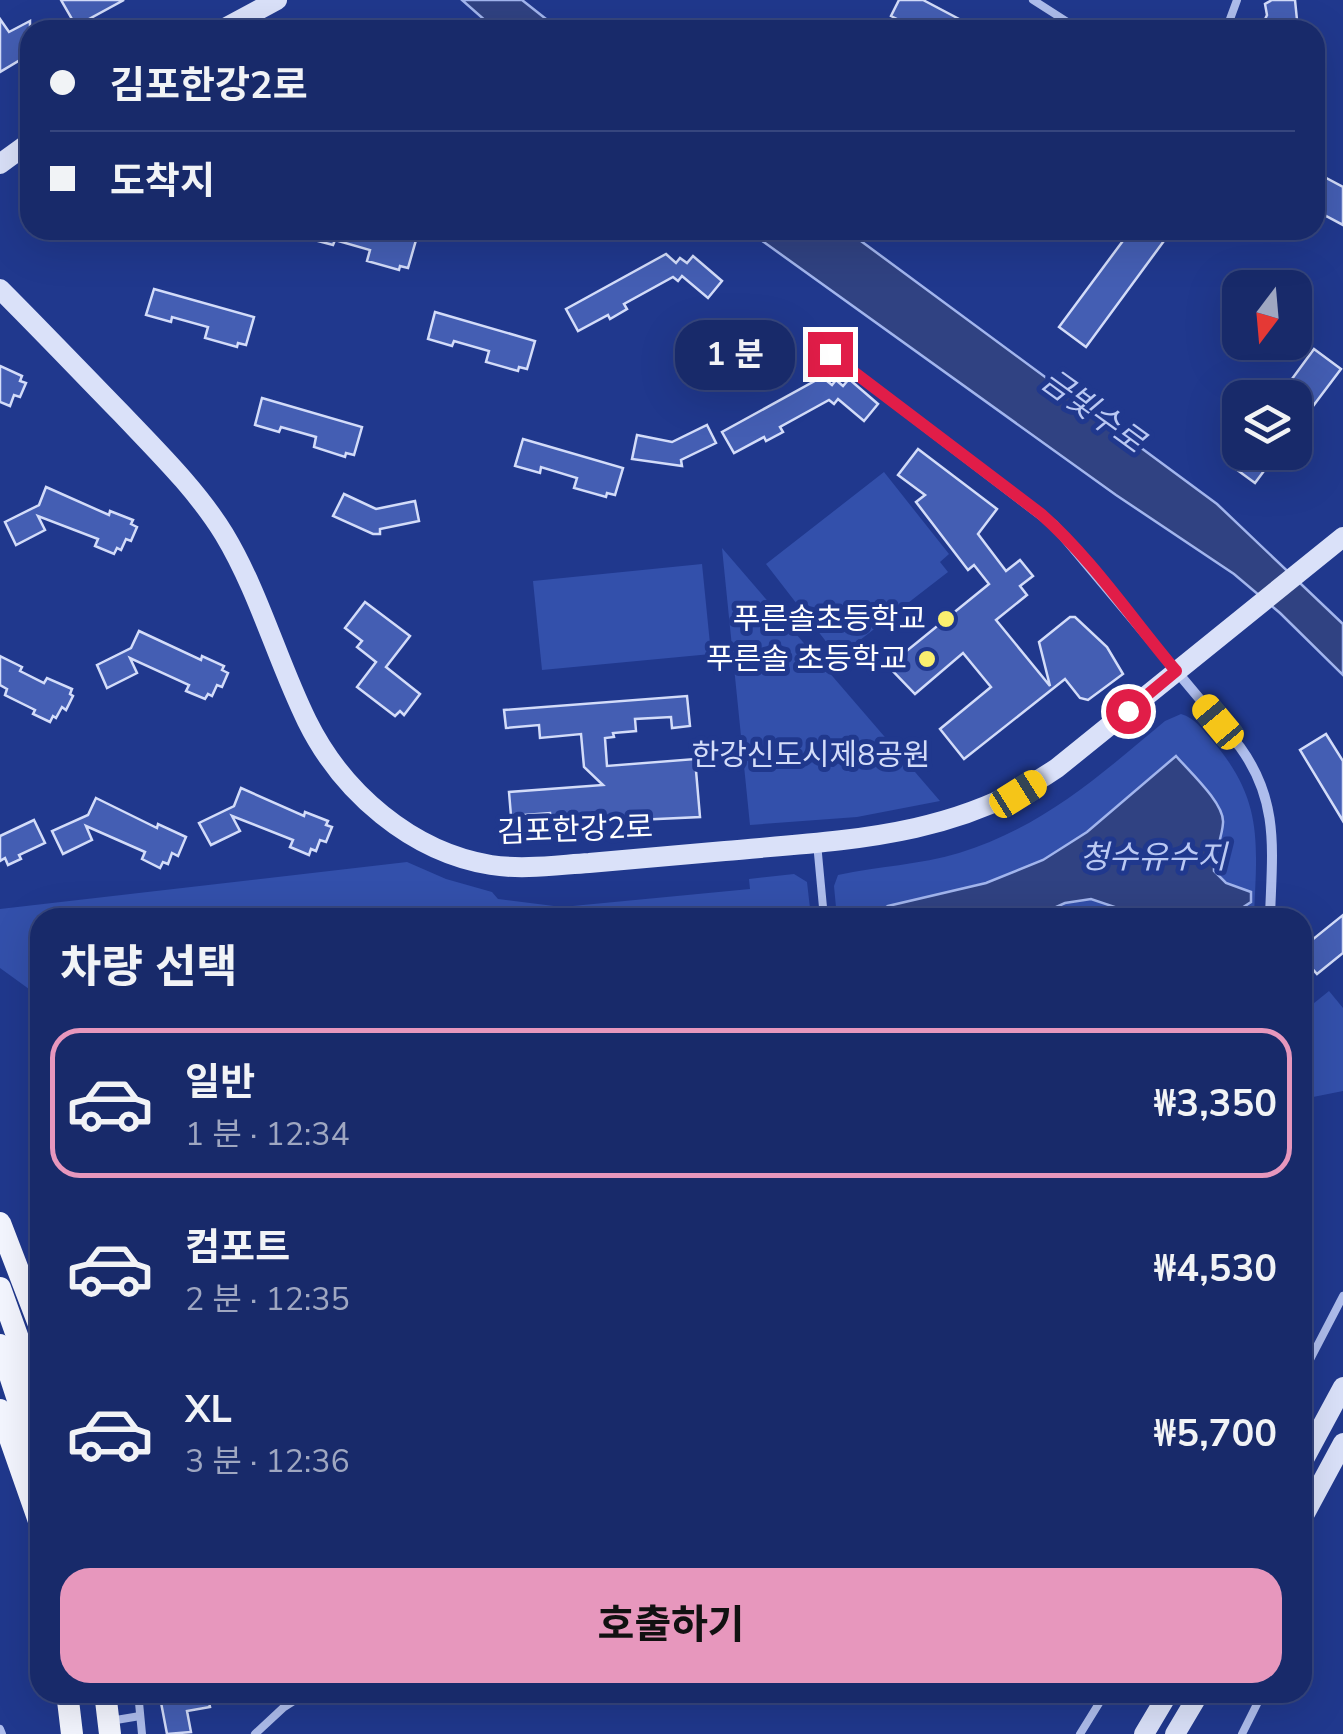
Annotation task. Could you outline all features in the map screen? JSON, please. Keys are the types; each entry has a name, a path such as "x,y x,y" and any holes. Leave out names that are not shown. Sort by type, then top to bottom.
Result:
{"main road":[{"path":"0,1223 30,1282"},
{"path":"0,1288 30,1372"},
{"path":"0,1345 30,1436"},
{"path":"0,1410 30,1496"},
{"path":"68,1703 72,1734"},
{"path":"106,1703 109,1728"}],"street":[{"path":"240,20 277,0"},
{"name":"김포한강2로","path":"0,289 150,443 202,504 234,553 308,724 361,796 400,828 468,859 507,866 562,865 817,843 922,829 982,810 1018,794 1057,768 1343,537"},
{"path":"830,354 1054,526 1240,747 1261,780 1272,826 1270,908"},
{"path":"1312,1445 1343,1388"},
{"path":"1312,1501 1343,1444"},
{"path":"1144,1734 1162,1703"},
{"path":"1175,1734 1193,1703"}],"lane":[{"path":"1033,0 1064,20"},
{"path":"817,843 823,908"},
{"path":"1312,1355 1343,1296"},
{"path":"139,1703 142,1734"},
{"path":"255,1734 292,1703"},
{"path":"1080,1734 1099,1703"},
{"path":"1242,1734 1258,1703"},
{"path":"109,1728 140,1716"}],"green space":[{"path":"884,472 949,554 940,562 948,572 838,657 766,564"},
{"name":"한강신도시제8공원","path":"722,548 940,801 857,817 750,825"},
{"path":"702,564 711,654 542,670 533,581"},
{"path":"1181,714 1198,724 1240,782 1254,823 1254,908 1232,908 1241,887 1226,883 1214,872 1214,799 1176,756 1087,832 1043,860 986,882 886,908 836,908 834,886 838,875 944,857 1017,829 1069,798 1165,721"},
{"path":"407,862 446,879 492,892 498,899 562,907 750,889 749,879 794,874 807,882 810,908 30,908 30,990 0,968 0,909"},
{"path":"1091,899 1116,908 1055,908"},
{"path":"1329,991 1343,1008 1343,1091 1312,1097 1312,1005"}],"water":[{"path":"462,0 522,0 547,20 485,20"},
{"path":"761,240 860,240 1217,504 1343,624 1343,675 1234,574 1116,495"},
{"name":"청수유수지","path":"1176,756 1205,788 1222,815 1214,871 1226,883 1251,892 1251,902 1242,908 1116,908 1091,899 1054,908 885,908 986,883 1043,860 1087,832"}],"building":[{"path":"61,0 124,0 87,20 73,20"},
{"path":"899,0 923,0 961,20 899,20 891,16"},
{"path":"1272,0 1295,0 1297,20 1265,20 1265,4"},
{"path":"0,19 9,32 20,26 20,60 0,72"},
{"path":"1325,177 1343,187 1343,225 1325,215"},
{"path":"335,240 416,240 408,268 400,266 399,270 367,261 370,250"},
{"path":"1124,240 1165,240 1086,347 1059,327"},
{"path":"666,254 676,263 680,258 687,263 693,256 722,281 708,298 682,276 678,281 673,277 624,304 627,309 610,319 608,315 578,331 566,309"},
{"path":"154,289 254,317 246,345 238,343 237,347 205,338 208,327 146,315"},
{"path":"435,312 535,341 527,369 519,367 518,371 486,362 489,351 454,341 452,346 428,339"},
{"path":"1314,349 1341,369 1312,407 1312,380 1291,380 1306,360 1312,360"},
{"path":"0,366 22,376 20,381 26,383 20,397 14,395 10,406 0,402"},
{"path":"822,377 832,385 836,380 843,386 849,379 878,404 864,421 838,399 834,404 829,400 780,427 783,432 734,453 722,432"},
{"path":"262,398 362,427 354,455 346,453 345,457 314,447 316,437 281,427 279,432 255,425"},
{"path":"707,425 716,443 681,460 682,466 632,459 637,435 672,442"},
{"path":"523,439 623,468 615,495 607,493 606,497 574,488 577,478 541,467 540,473 515,466"},
{"path":"918,449 997,509 978,534 1006,571 1020,560 1033,576 1020,586 1027,595 996,620 1050,686 1039,642 1070,617 1075,617 1107,647 1123,674 1088,700 1080,698 1065,679 964,759 940,729 991,687 963,653 915,694 888,666 989,584 974,565 968,570 916,502 925,495 898,475"},
{"path":"1237,470 1265,470 1255,483"},
{"path":"46,487 109,515 110,511 133,520 131,524 137,527 131,541 126,539 114,554 95,546 98,539 38,516 45,530 16,545 5,522 39,505"},
{"path":"344,494 376,509 415,501 419,521 373,534 333,516"},
{"path":"365,602 410,636 386,667 420,694 404,715 400,711 395,716 357,687 376,662 357,647 362,641 345,628"},
{"path":"139,631 201,660 202,656 224,666 222,670 228,673 222,687 217,685 212,696 208,694 205,699 186,691 189,685 130,658 137,673 107,688 97,665 131,648"},
{"path":"0,656 44,683 47,678 72,689 66,710 62,707 50,722 5,695 7,689 0,685"},
{"path":"687,696 690,726 672,728 671,717 635,719 636,731 613,733 614,737 605,738 607,766 695,759 700,817 551,824 550,813 511,816 509,792 603,785 584,767 581,734 540,738 539,725 506,728 504,710"},
{"path":"1326,734 1343,761 1343,821 1300,750"},
{"path":"241,788 304,816 305,812 328,821 326,825 332,827 326,842 320,840 316,851 311,849 309,855 290,847 293,840 232,816 240,831 211,845 199,823 234,806"},
{"path":"96,798 157,828 158,824 186,837 178,856 172,853 168,864 163,862 160,868 142,859 145,852 86,826 92,840 63,854 52,831 88,815"},
{"path":"34,820 45,843 8,865 5,858 0,861 0,836"},
{"path":"1343,915 1343,953 1317,974 1312,968 1312,940"},
{"path":"161,1703 209,1703 210,1707 187,1711 191,1732 167,1734"}],"place":[{"name":"푸른솔초등학교","path":"946,619"},
{"name":"푸른솔 초등학교","path":"927,659"}],"route":[{"path":"830,354 1041,514 1068,540 1176,671 1128,711"}],"water label":[{"name":"금빛수로","path":"1093,411"}]}
